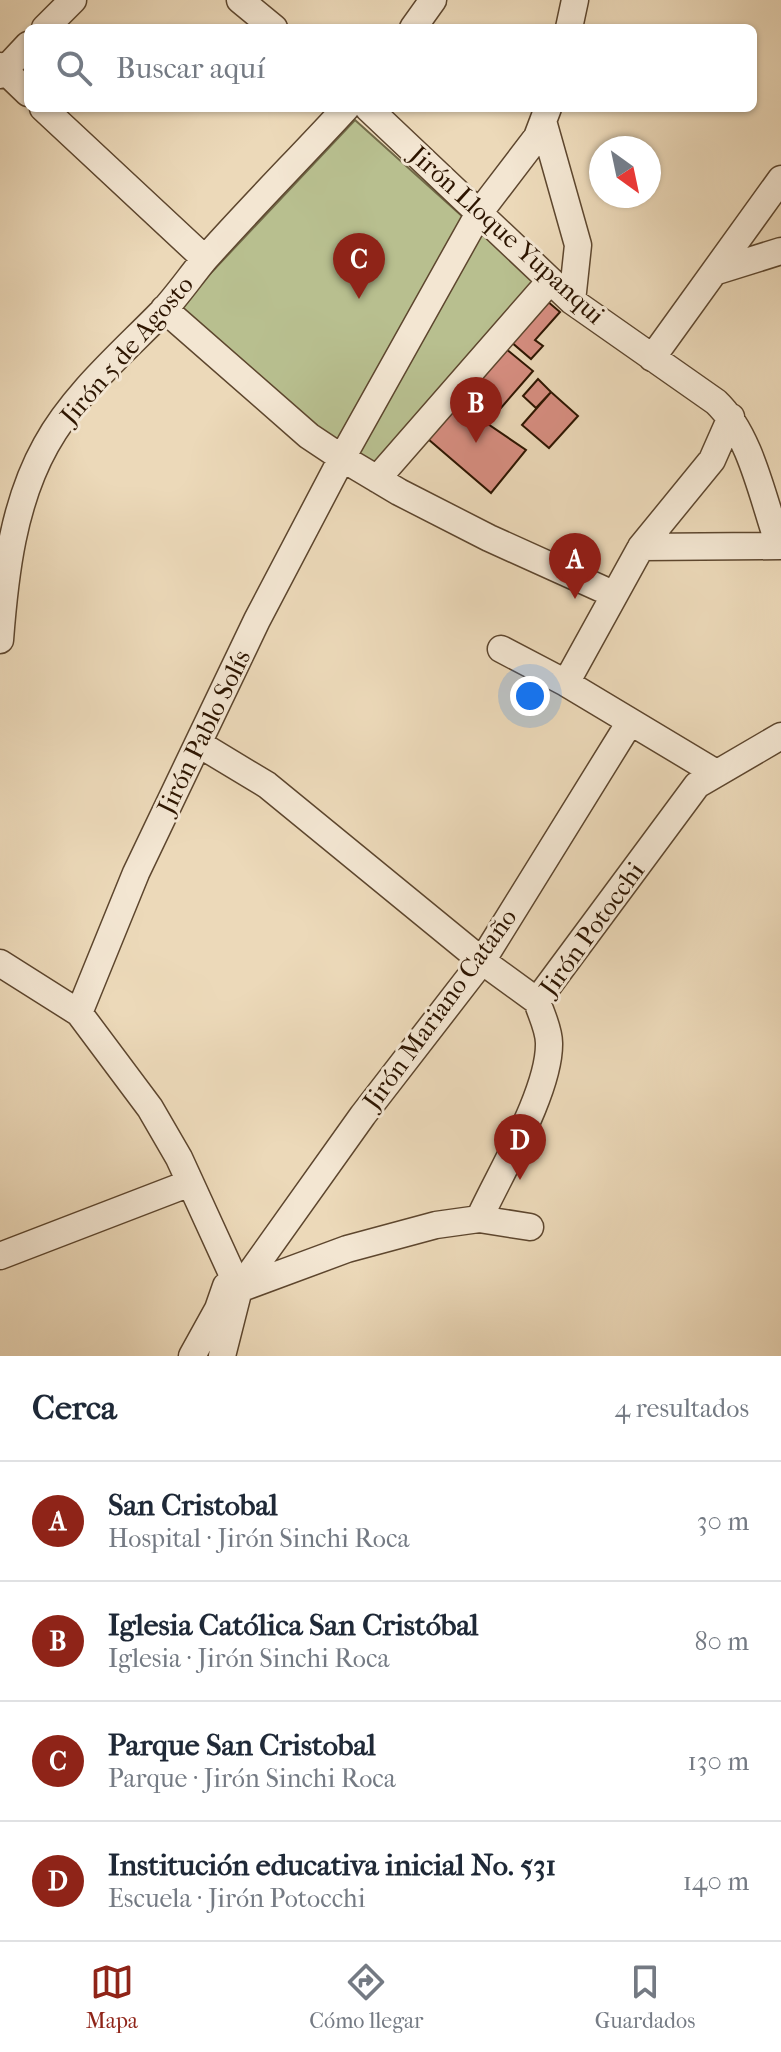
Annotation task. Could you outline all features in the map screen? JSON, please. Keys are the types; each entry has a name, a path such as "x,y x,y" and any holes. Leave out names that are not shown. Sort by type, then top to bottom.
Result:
{"street":[{"path":"49,24 73,0"},
{"path":"240,0 269,24"},
{"path":"416,24 433,0"},
{"path":"570,24 575,0"},
{"path":"24,49 1,70 24,90"},
{"path":"47,112 205,259"},
{"name":"Jirón 5 de Agosto","path":"0,640 8,523 46,444 74,405 342,112"},
{"name":"Jirón Lloque Yupanqui","path":"372,112 572,301 716,402 731,417 744,443 780,546"},
{"path":"479,213 537,137 545,115"},
{"path":"545,115 578,245 572,301"},
{"path":"652,358 781,179"},
{"name":"Jirón Pablo Solís","path":"79,1013 136,873 257,620 342,458 479,213"},
{"path":"717,271 781,251"},
{"path":"377,479 550,281"},
{"path":"164,309 309,436 342,458 489,538 613,594"},
{"path":"566,683 641,547 712,460 731,417"},
{"path":"641,547 780,546"},
{"path":"501,649 566,683 716,773"},
{"name":"Jirón Mariano Cataño","path":"235,1280 482,961 630,722"},
{"name":"Jirón Potocchi","path":"479,1219 531,1111 547,1065 549,1040 537,1001 697,785 781,736"},
{"path":"199,744 267,785 482,961 537,1001"},
{"path":"0,963 79,1013 150,1108 190,1183 235,1280 222,1356"},
{"path":"0,1256 190,1183"},
{"path":"192,1356 235,1280 436,1225 479,1219 530,1227"}],"green space":[{"path":"355,120 542,288 380,479 176,310"}],"building":[{"path":"540,295 560,312 535,340 543,346 531,359 504,336"},
{"path":"505,348 533,371 494,416 466,392"},
{"path":"538,379 551,392 536,408 523,396"},
{"path":"551,392 578,416 549,448 522,425"},
{"path":"466,395 494,417 488,424 526,450 491,493 421,433"}],"place":[{"name":"Parque San Cristobal","path":"359,299"},
{"name":"Iglesia Católica San Cristóbal","path":"476,443"},
{"name":"San Cristobal","path":"575,599"},
{"name":"Institución educativa inicial No. 531","path":"520,1180"}]}
